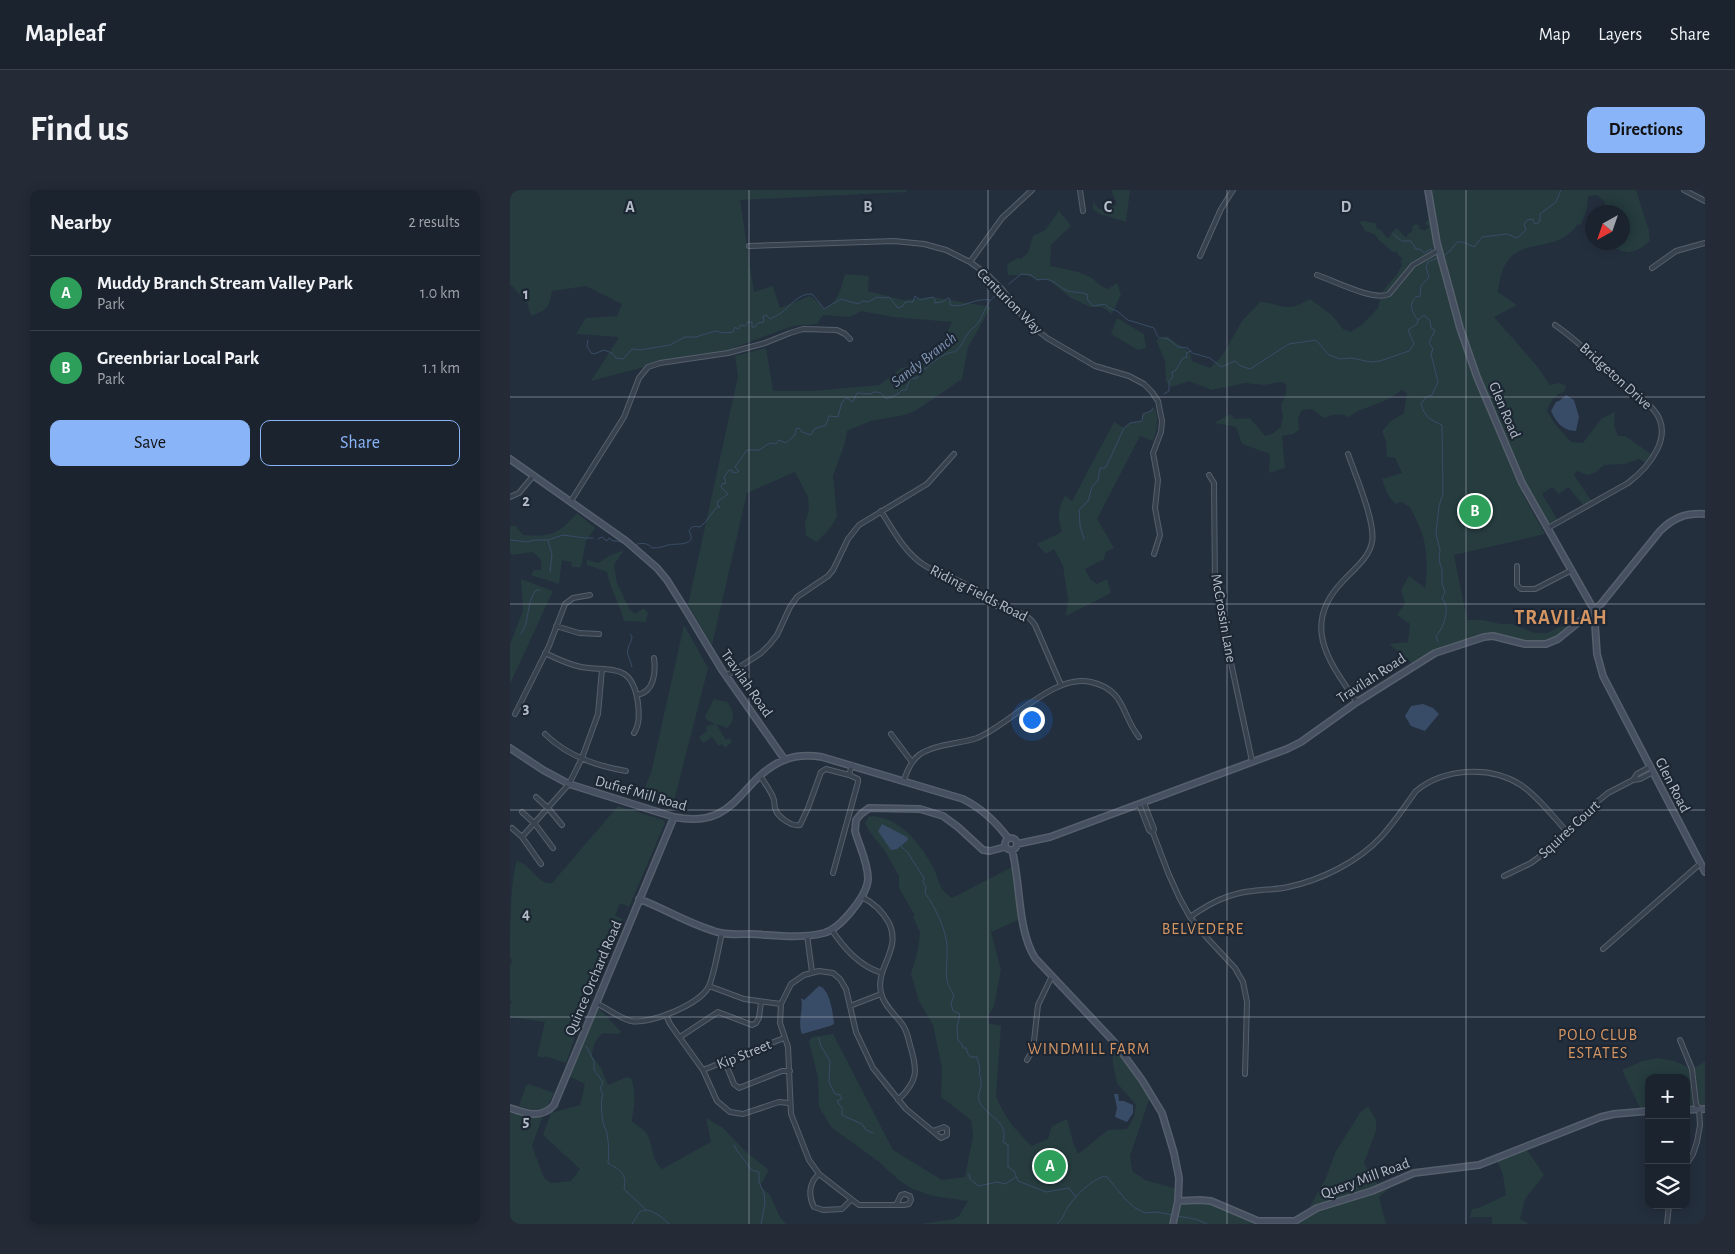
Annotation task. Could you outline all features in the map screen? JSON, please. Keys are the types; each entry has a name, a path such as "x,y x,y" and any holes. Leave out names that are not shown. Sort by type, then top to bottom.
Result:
{"main road":[{"name":"Glen Road","path":"1428,190 1432,221 1440,255 1460,328 1477,378 1516,472 1594,610 1598,654 1603,676 1705,872"},
{"name":"Travilah Road","path":"510,459 626,540 657,568 688,612 710,652 785,760"},
{"name":"Travilah Road","path":"1017,844 1050,837 1287,749 1301,742 1357,702 1427,657 1442,650 1484,637 1494,636 1524,644 1546,644 1558,639 1594,610 1669,522 1682,515 1691,513 1705,514"},
{"name":"Dufief Mill Road","path":"510,748 543,770 569,784 674,817 691,820 722,812 735,803 760,776 785,760"},
{"path":"785,760 810,755 822,757 952,795 971,803 1001,829 1008,838"},
{"path":"639,899 722,933 807,935 825,933 857,905 867,884 868,875 857,840 855,825 860,814 869,808 914,808 934,812 951,822 983,850 990,851 1005,847 1008,850 1012,850"},
{"name":"Quince Orchard Road","path":"510,1108 536,1115 544,1113 551,1108 674,817"},
{"path":"1008,838 1014,838 1017,844 1016,848 1012,850"},
{"path":"1005,847 1005,841 1008,838"},
{"path":"1012,850 1028,944 1035,958 1115,1043 1157,1104 1167,1125 1179,1178 1178,1201 1174,1219"},
{"name":"Query Mill Road","path":"1178,1201 1200,1200 1211,1202 1246,1217 1267,1222 1295,1221 1317,1208 1372,1191 1414,1172 1479,1165 1601,1117 1614,1114 1645,1112"}],"street":[{"path":"970,262 1002,218 1032,190"},
{"path":"1080,190 1083,211"},
{"path":"1200,256 1221,209 1232,190"},
{"path":"1684,190 1705,201"},
{"name":"Centurion Way","path":"750,246 906,241 941,248 970,262 996,283 1027,322 1047,338 1094,366 1135,378 1155,396 1160,408 1162,422 1160,437 1153,452 1158,480 1155,508 1160,531 1159,541 1154,554"},
{"path":"1652,268 1676,251 1705,242"},
{"path":"1317,275 1371,295 1383,297 1389,294 1413,265 1440,255"},
{"name":"Bridgeton Drive","path":"1548,528 1628,483 1637,476 1659,448 1662,433 1654,410 1616,378 1582,345 1555,325"},
{"path":"571,501 624,417 639,378 648,367 660,363 728,353 803,329 837,330 850,339"},
{"path":"726,676 761,653 770,644 777,635 790,607 797,597 828,576 859,525 927,484 954,454"},
{"path":"1348,454 1370,520 1373,532 1372,541 1365,557 1331,595 1325,609 1322,633 1323,644 1328,658 1357,702"},
{"path":"510,497 519,493 534,475"},
{"name":"McCrossin Lane","path":"1209,475 1214,483 1215,588 1252,761"},
{"name":"Riding Fields Road","path":"881,511 900,540 925,566 963,583 1003,609 1022,613 1031,618 1036,625 1061,685"},
{"path":"1517,566 1517,585 1520,589 1535,590 1572,570"},
{"path":"514,714 545,653 567,601 590,595"},
{"path":"556,626 579,633 599,634"},
{"path":"545,653 570,665 616,670 631,680 636,695 638,723 634,733"},
{"path":"636,695 642,694 650,688 655,667 654,658"},
{"path":"522,838 569,784 582,758 598,714 602,669"},
{"path":"904,780 912,762 922,753 979,737 993,730 1061,685 1082,681 1099,684 1108,689 1122,705 1134,732 1139,737"},
{"path":"545,734 564,750 608,768 626,771"},
{"path":"891,734 912,762"},
{"path":"848,775 852,765"},
{"path":"760,776 774,799 775,808 779,814 794,826 800,825 808,809 821,772 826,770 858,779 833,873"},
{"name":"Squires Court","path":"1504,876 1539,857 1598,800 1633,780 1637,774 1652,770"},
{"path":"1190,917 1212,903 1234,894 1288,887 1313,880 1345,865 1365,852 1381,837 1416,791 1434,779 1451,774 1478,772 1495,774 1514,781 1530,792 1567,832"},
{"path":"536,797 562,825"},
{"path":"1142,804 1149,830 1153,834 1169,875 1190,917 1235,968 1242,982 1247,1002 1245,1074"},
{"path":"522,812 535,824 553,848"},
{"path":"512,828 522,838 541,864"},
{"path":"1603,949 1701,863"},
{"path":"862,897 878,908 886,917 894,938 882,973 881,994 888,1008 906,1029 915,1063 915,1076 912,1085 898,1100"},
{"path":"831,929 856,959 882,973"},
{"path":"596,1003 630,1021 640,1021 666,1015 697,1000 709,986 722,933"},
{"path":"807,935 812,972"},
{"path":"896,1205 859,1205 819,1174 809,1160 790,1114 788,1047 780,1024 781,1004 791,984 798,978 812,972 825,971 833,973 840,979 846,989 856,1032 870,1062 898,1100 933,1131"},
{"path":"1027,1060 1033,1050 1038,1005 1052,976"},
{"path":"709,986 744,999 781,1004"},
{"path":"850,1006 881,994"},
{"path":"680,1037 718,1012 752,1024 756,1023 759,1018 762,1002"},
{"path":"666,1015 703,1070 717,1101 730,1112 743,1114 780,1102 789,1103"},
{"name":"Kip Street","path":"703,1070 784,1038"},
{"path":"1680,1040 1692,1069 1696,1104 1702,1109 1697,1142 1687,1164"},
{"path":"725,1062 734,1084 739,1088 782,1071 790,1071"},
{"path":"819,1174 812,1182 810,1199 814,1207 823,1210 842,1209 851,1200"},
{"path":"1667,1224 1669,1209"}],"green space":[{"path":"510,190 907,190 906,192 740,200 754,292 773,286 780,308 810,296 824,309 829,307 836,299 845,274 869,276 868,291 903,300 932,297 991,307 968,347 962,379 917,410 905,415 871,421 847,431 845,443 833,476 837,516 831,527 817,542 806,536 805,524 809,509 808,497 795,472 747,493 712,645 688,605 738,376 735,356 766,348 773,391 813,391 880,385 901,368 919,365 944,338 952,322 893,317 861,311 850,317 823,315 817,324 793,326 733,348 734,352 652,365 591,381 619,337 576,334 586,318 617,316 622,304 586,286 552,291 546,308 531,316 527,302 510,284"},
{"path":"1111,190 1130,190 1126,222 1100,214 1093,209 1093,202 1099,209 1110,208 1117,204"},
{"path":"1428,190 1636,190 1649,231 1650,241 1635,251 1626,252 1619,250 1630,250 1630,205 1605,205 1604,201 1597,195 1588,196 1581,225 1578,224 1567,235 1555,241 1519,251 1510,258 1502,271 1498,292 1517,305 1494,317 1537,366 1550,385 1559,383 1566,386 1564,392 1553,399 1547,411 1555,424 1571,442 1583,443 1601,419 1615,412 1614,426 1618,436 1625,436 1654,456 1647,464 1639,459 1625,464 1604,465 1595,473 1587,475 1577,471 1574,475 1593,503 1585,507 1568,487 1559,494 1552,487 1542,494 1559,522 1548,528 1527,491 1522,493 1545,534 1454,555 1467,620 1512,624 1535,633 1547,633 1559,627 1576,625 1551,643 1525,644 1493,636 1458,644 1419,662 1412,663 1389,644 1408,642 1410,624 1397,615 1405,603 1401,590 1409,576 1425,588 1427,568 1423,536 1410,507 1401,502 1396,504 1393,502 1387,493 1382,479 1402,473 1395,458 1387,457 1386,441 1382,431 1391,421 1404,413 1407,393 1401,390 1388,399 1349,417 1336,415 1324,418 1312,409 1302,410 1298,418 1299,430 1293,434 1282,436 1285,468 1269,473 1270,454 1242,444 1236,427 1214,423 1230,414 1235,419 1250,418 1265,436 1272,434 1281,427 1283,417 1281,405 1285,397 1287,385 1281,382 1263,385 1245,383 1212,390 1189,381 1172,387 1166,382 1165,361 1156,340 1166,336 1190,352 1192,361 1210,368 1222,356 1242,321 1260,302 1290,307 1302,304 1310,299 1332,315 1343,329 1351,332 1363,324 1378,308 1382,292 1402,265 1402,258 1397,252 1393,252 1374,234 1365,231 1360,222 1375,223 1377,229 1381,230 1387,238 1397,228 1406,238 1412,232 1412,226 1416,224 1420,226 1419,230 1423,229 1424,231 1429,227 1425,223 1431,217"},
{"path":"1059,211 1071,226 1051,245 1050,266 1085,275 1108,289 1117,283 1121,294 1112,314 1102,307 1090,307 1071,298 1050,281 1037,280 1027,275 1008,275 1007,264 1018,258 1021,259 1028,253 1033,236 1045,230"},
{"path":"1117,318 1144,334 1146,348 1138,350 1111,334"},
{"path":"1153,408 1156,410 1157,422 1153,441 1140,436 1097,519 1114,548 1106,552 1104,559 1085,569 1090,579 1097,584 1107,579 1111,593 1066,616 1068,599 1063,566 1054,549 1046,554 1037,544 1062,532 1059,518 1065,496 1072,501 1114,422 1124,428 1130,423 1142,421 1143,414 1151,411"},
{"path":"577,513 595,528 586,541 581,567 572,567 571,562 562,560 559,584 531,575 534,570 541,570 542,567 540,559 532,552 513,555 510,553 510,526 516,526 523,535 554,533 565,526"},
{"path":"624,550 614,565 617,583 630,610 635,614 644,608 648,613 646,622 624,621 607,572 587,565 587,560 598,563"},
{"path":"521,579 553,591 510,684 510,644 523,611"},
{"path":"684,625 708,668 672,809 640,799 651,773"},
{"path":"714,699 727,702 732,712 733,719 727,728 716,724 726,740 730,738 732,742 725,748 722,744 719,746 712,737 703,743 699,737 707,731 706,726 715,724 705,717"},
{"path":"618,806 663,820 665,823 629,907 620,903 615,916 623,919 577,1030 566,1063 545,1056 544,1058 537,1056 545,1022 510,1017 510,1004 513,1002 510,1001 510,965 513,960 510,958 511,908 517,861 526,866 543,881 552,883"},
{"path":"869,816 880,817 890,821 908,833 923,850 942,888 952,898 1014,866 1021,919 991,932 1001,970 994,1006 988,1016 988,1023 1001,1026 996,1096 1011,1123 1032,1146 1048,1139 1052,1126 1067,1119 1078,1154 1108,1130 1127,1129 1134,1117 1136,1105 1117,1083 1111,1038 1151,1094 1130,1156 1132,1171 1145,1180 1177,1189 1170,1224 921,1224 954,1219 959,1216 968,1201 933,1196 913,1189 901,1182 878,1161 832,1128 819,1107 818,1077 809,1042 812,1037 833,1034 893,1150 942,1180 965,1177 973,1136 971,1120 941,1097 942,1068 933,1025 919,1001 911,974 918,950 920,932 913,917 915,916 899,888 899,876 885,851 865,823"},
{"path":"596,1001 598,1007 621,1032 618,1034 603,1033 595,1043 592,1056 601,1068 608,1085 627,1077 631,1078 634,1095 632,1121 647,1134 658,1165 662,1169 711,1142 706,1118 723,1128 745,1151 769,1170 760,1186 770,1195 780,1217 786,1224 510,1224 510,1113 542,1118 532,1146 544,1178 551,1183 571,1181 580,1169 543,1135 551,1113 580,1105 585,1084 566,1075"},
{"path":"1658,1058 1674,1061 1692,1069 1705,1062 1705,1109 1690,1110 1690,1074 1645,1074 1645,1112 1642,1112 1622,1070 1642,1061"},
{"path":"529,1084 554,1093 546,1110 538,1111 519,1106 526,1086"},
{"path":"1368,1106 1376,1120 1376,1131 1364,1163 1380,1187 1397,1179 1379,1197 1386,1224 1177,1224 1178,1220 1176,1219 1180,1204 1200,1202 1259,1223 1295,1223 1303,1219 1326,1178 1336,1151 1360,1113"},
{"path":"1535,1142 1527,1150 1544,1175 1525,1199 1520,1219 1529,1224 1492,1224 1492,1217 1470,1217 1472,1209 1479,1208 1506,1195 1503,1175 1496,1158"}],"water":[{"path":"1566,395 1574,400 1579,417 1576,431 1571,431 1560,425 1551,411 1556,402"},
{"path":"1423,704 1433,708 1439,714 1425,731 1411,726 1405,716 1411,706"},
{"path":"882,824 907,837 908,840 897,849 891,850 878,831"},
{"path":"819,986 823,988 828,996 834,1024 802,1034 800,1025 801,998 804,1000"},
{"path":"1114,1094 1118,1094 1119,1101 1133,1105 1133,1113 1127,1122 1115,1117 1117,1108"}],"waterway":[{"name":"Sandy Branch","path":"1443,256 1457,242 1463,242 1474,247 1482,237 1507,234 1517,238 1526,230 1524,224 1527,220 1533,219 1534,223 1537,224 1540,221 1540,214 1556,202 1561,190"},
{"path":"1393,234 1402,241 1411,241 1416,249 1420,249 1424,253 1431,249 1432,251"},
{"name":"Sandy Branch","path":"1009,284 1021,274 1031,275 1037,280 1051,280 1068,291 1088,295 1087,299 1093,306 1105,304 1128,320 1154,328 1159,338 1168,339 1178,347 1188,348 1192,353 1210,358 1221,367 1235,361 1241,366 1250,369 1289,344 1316,340 1329,355 1340,359 1351,358 1371,362 1380,361 1409,351 1414,344 1408,330 1417,324 1418,320 1414,314 1412,303 1416,297 1420,296 1421,286 1429,277 1426,267 1428,262 1439,257"},
{"path":"588,340 587,346 591,353 594,354 604,350 612,353 616,358 623,359 632,349 640,350 670,345 685,337 696,337 715,331 733,332 735,327 738,329 741,325 745,326 748,322 752,322 752,327 755,327 758,323 764,322 763,316 766,315 770,319 807,294 812,294 824,309 841,299 858,304 863,301 868,302 877,297 889,297 898,308 903,306 905,302 913,302 915,296 920,300 933,297 935,303 942,302 948,298 950,299 950,305 955,306 979,300 990,300"},
{"name":"Sandy Branch","path":"634,545 644,544 654,548 685,543 691,540 689,531 691,528 700,527 717,507 720,507 717,505 718,501 728,494 721,487 722,484 726,483 724,477 729,470 732,470 733,473 739,471 735,467 747,450 759,450 770,443 776,444 779,440 786,443 795,435 796,429 799,428 802,432 811,435 814,429 826,425 829,416 838,417 842,402 847,398 853,402 857,393 871,394 879,392 886,399 898,394 902,390 906,390 910,379 917,378 934,361 945,354 957,350 969,332 979,322 988,304 995,296"},
{"path":"1418,320 1424,315 1430,321 1431,328 1435,330 1429,343 1433,349 1431,354 1438,382 1432,395 1426,397 1421,404 1429,418 1442,425 1443,494 1439,506 1436,534 1440,550 1439,560 1442,570 1442,584 1445,592 1442,599 1445,602 1446,612 1444,623 1436,636 1438,642"},
{"path":"1164,394 1169,391 1169,381 1173,377 1172,372 1175,371 1183,358 1187,357 1186,353 1191,351"},
{"path":"1084,539 1080,526 1079,510 1088,501 1092,487 1098,480 1100,468 1105,468 1124,428 1130,423 1142,421 1143,414 1151,411 1153,408"},
{"name":"Sandy Branch","path":"510,540 528,542 548,540 563,535 593,538"},
{"name":"Sandy Branch","path":"598,539 602,537 607,541 609,538 626,544"},
{"path":"548,541 552,554 550,572"},
{"path":"521,634 526,624 533,595 536,590 540,590"},
{"path":"630,634 632,638 628,647 628,653 632,667"},
{"path":"901,846 908,853 924,878 925,893 936,911 942,926 947,946 946,978 954,995 951,1004 953,1011 960,1014 957,1027 958,1040 971,1057 977,1057 981,1078 979,1100 985,1110 1003,1128 1003,1142 1008,1145 1008,1167 1014,1171 1018,1181 1046,1192 1069,1188 1076,1197"},
{"path":"819,1038 821,1046 830,1061 829,1082 835,1094 840,1095 842,1099 837,1101 842,1108 842,1115 862,1124 866,1130 873,1133"},
{"path":"586,1046 594,1061 594,1070 603,1082 600,1089 603,1094 602,1115 607,1133 608,1163 622,1173 625,1179 624,1189 646,1210"},
{"path":"734,1145 751,1170 759,1172 759,1182 764,1193 765,1203 761,1224"},
{"path":"969,1174 970,1179 979,1186 997,1182 1005,1184 1016,1177"},
{"path":"1057,1224 1080,1193 1093,1181 1104,1176 1135,1208 1145,1213 1156,1212 1173,1215"},
{"path":"632,1224 639,1213 646,1210 655,1213 669,1224"},
{"path":"1177,1216 1195,1219 1207,1224"}],"place":[{"name":"Greenbriar Local Park","path":"1475,511"},
{"name":"Muddy Branch Stream Valley Park","path":"1050,1166"}],"district":[{"name":"TRAVILAH","path":"1561,617"},
{"name":"BELVEDERE","path":"1203,928"},
{"name":"POLO CLUB ESTATES","path":"1598,1043"},
{"name":"WINDMILL FARM","path":"1089,1048"}]}
